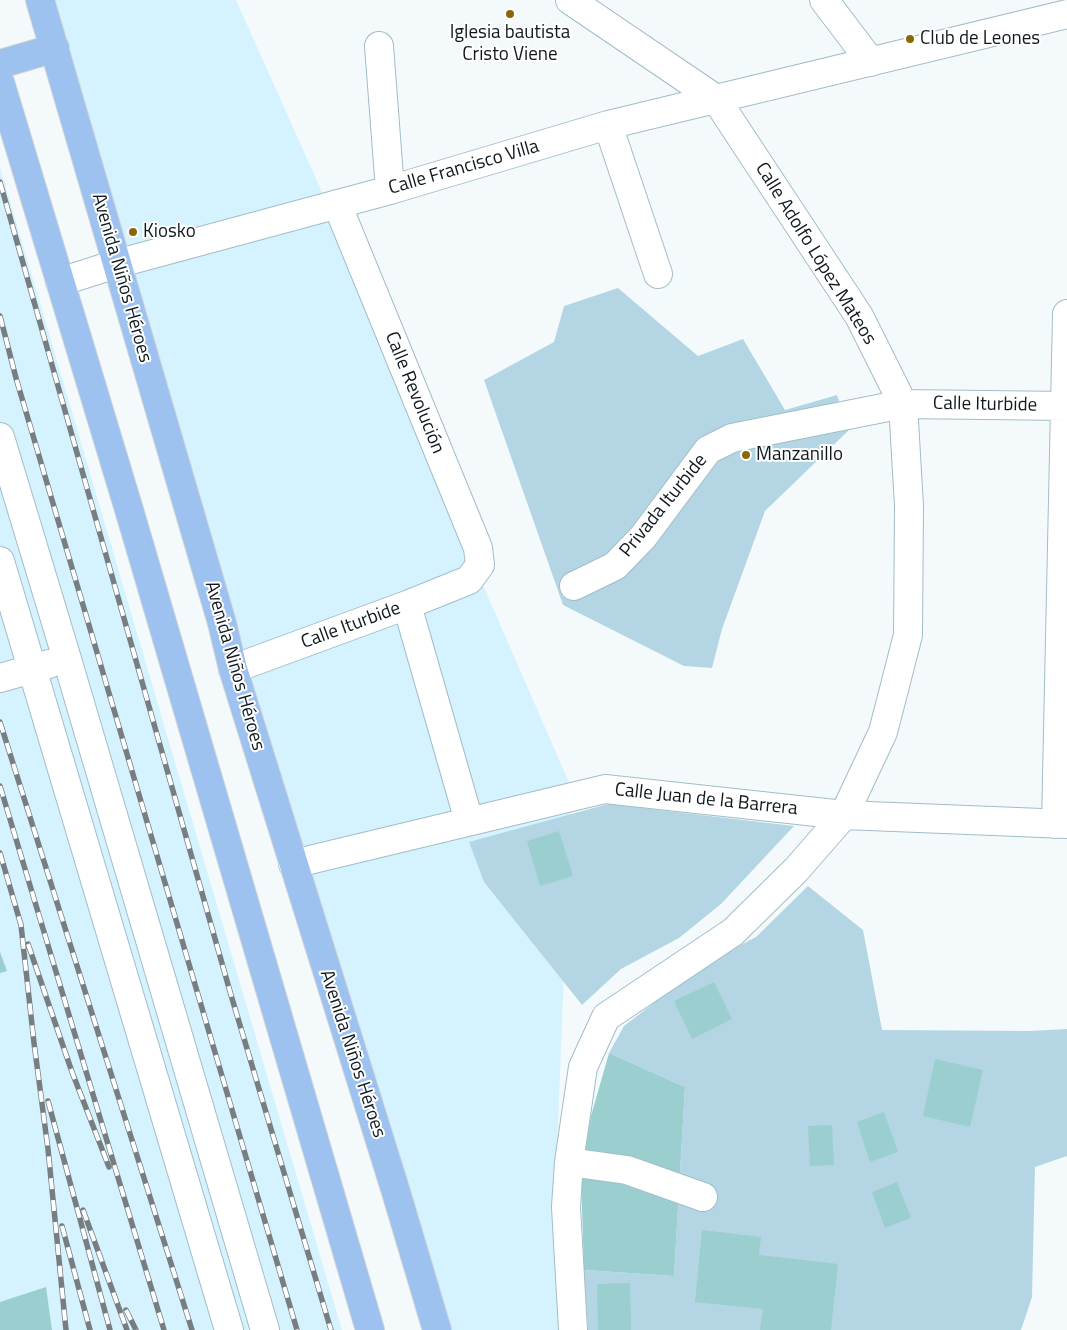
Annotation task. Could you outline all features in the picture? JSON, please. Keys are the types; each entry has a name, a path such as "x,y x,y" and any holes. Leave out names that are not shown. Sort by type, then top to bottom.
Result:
{"main road":[{"name":"Avenida Niños Héroes","path":"40,0 222,623 233,669 396,1192 437,1330"},
{"path":"0,64 55,48"},
{"path":"0,82 130,513 370,1330"}],"street":[{"name":"Calle Adolfo López Mateos","path":"570,0 716,99 859,316 902,404 909,506 908,635 883,732 844,815 796,870 734,932 606,1017 583,1068 569,1162 566,1207 573,1330"},
{"path":"824,0 871,62"},
{"name":"Calle Francisco Villa","path":"60,282 116,264 390,190 608,126 1067,14"},
{"path":"379,46 390,190"},
{"path":"608,126 658,274"},
{"name":"Calle Revolución","path":"337,204 478,548 480,565 469,580"},
{"path":"1061,824 1067,314"},
{"name":"Calle Iturbide","path":"902,404 1066,406"},
{"name":"Privada Iturbide","path":"574,586 615,566 644,538 708,450 732,438 902,404"},
{"path":"0,437 265,1330"},
{"path":"0,561 229,1330"},
{"name":"Calle Iturbide","path":"233,669 407,605 469,580"},
{"path":"407,605 469,821"},
{"path":"0,678 67,659"},
{"name":"Calle Juan de la Barrera","path":"293,864 605,789 844,815 1061,824"},
{"path":"569,1162 627,1170 703,1197"}],"shaded area":[{"path":"49,0 236,0 334,219 482,583 571,787 555,1204 562,1330 445,1330 308,884"},
{"path":"0,167 342,1330 0,1330"},
{"path":"618,288 698,356 743,339 785,410 837,395 849,430 765,511 722,629 712,668 684,666 563,605 484,380 554,342 564,306"},
{"path":"608,804 794,826 721,904 679,938 621,969 582,1005 484,882 469,842"},
{"path":"808,886 863,930 882,1030 1030,1031 1067,1029 1067,1156 1035,1167 1032,1297 1021,1330 588,1330 584,1270 674,1276 685,1087 609,1053 624,1026 704,964 756,937"}],"building":[{"path":"559,831 573,876 540,886 527,841"},
{"path":"0,952 7,971 0,973"},
{"path":"714,982 732,1019 692,1039 674,1001"},
{"path":"609,1053 685,1087 674,1276 584,1270 581,1177 591,1116"},
{"path":"935,1059 983,1070 970,1127 923,1116"},
{"path":"884,1112 898,1152 870,1162 857,1122"},
{"path":"832,1125 834,1165 810,1166 808,1126"},
{"path":"897,1182 911,1218 885,1228 872,1192"},
{"path":"702,1230 761,1237 759,1255 838,1264 831,1330 760,1330 763,1309 695,1302"},
{"path":"630,1283 631,1330 598,1330 597,1284"},
{"path":"46,1287 52,1330 0,1330 0,1302"}],"railway":[{"path":"0,182 231,995 331,1330"},
{"path":"0,316 16,378 297,1330"},
{"path":"0,722 192,1330"},
{"path":"0,786 164,1330"},
{"path":"0,853 21,925 48,1149 66,1330"},
{"path":"28,944 72,1072 109,1167"},
{"path":"48,1101 110,1330"},
{"path":"83,1210 127,1330"},
{"path":"62,1226 90,1330"},
{"path":"126,1310 136,1330"}],"place":[{"name":"Iglesia bautista Cristo Viene","path":"510,14"},
{"name":"Club de Leones","path":"910,39"},
{"name":"Kiosko","path":"133,232"},
{"name":"Manzanillo","path":"746,455"}]}
